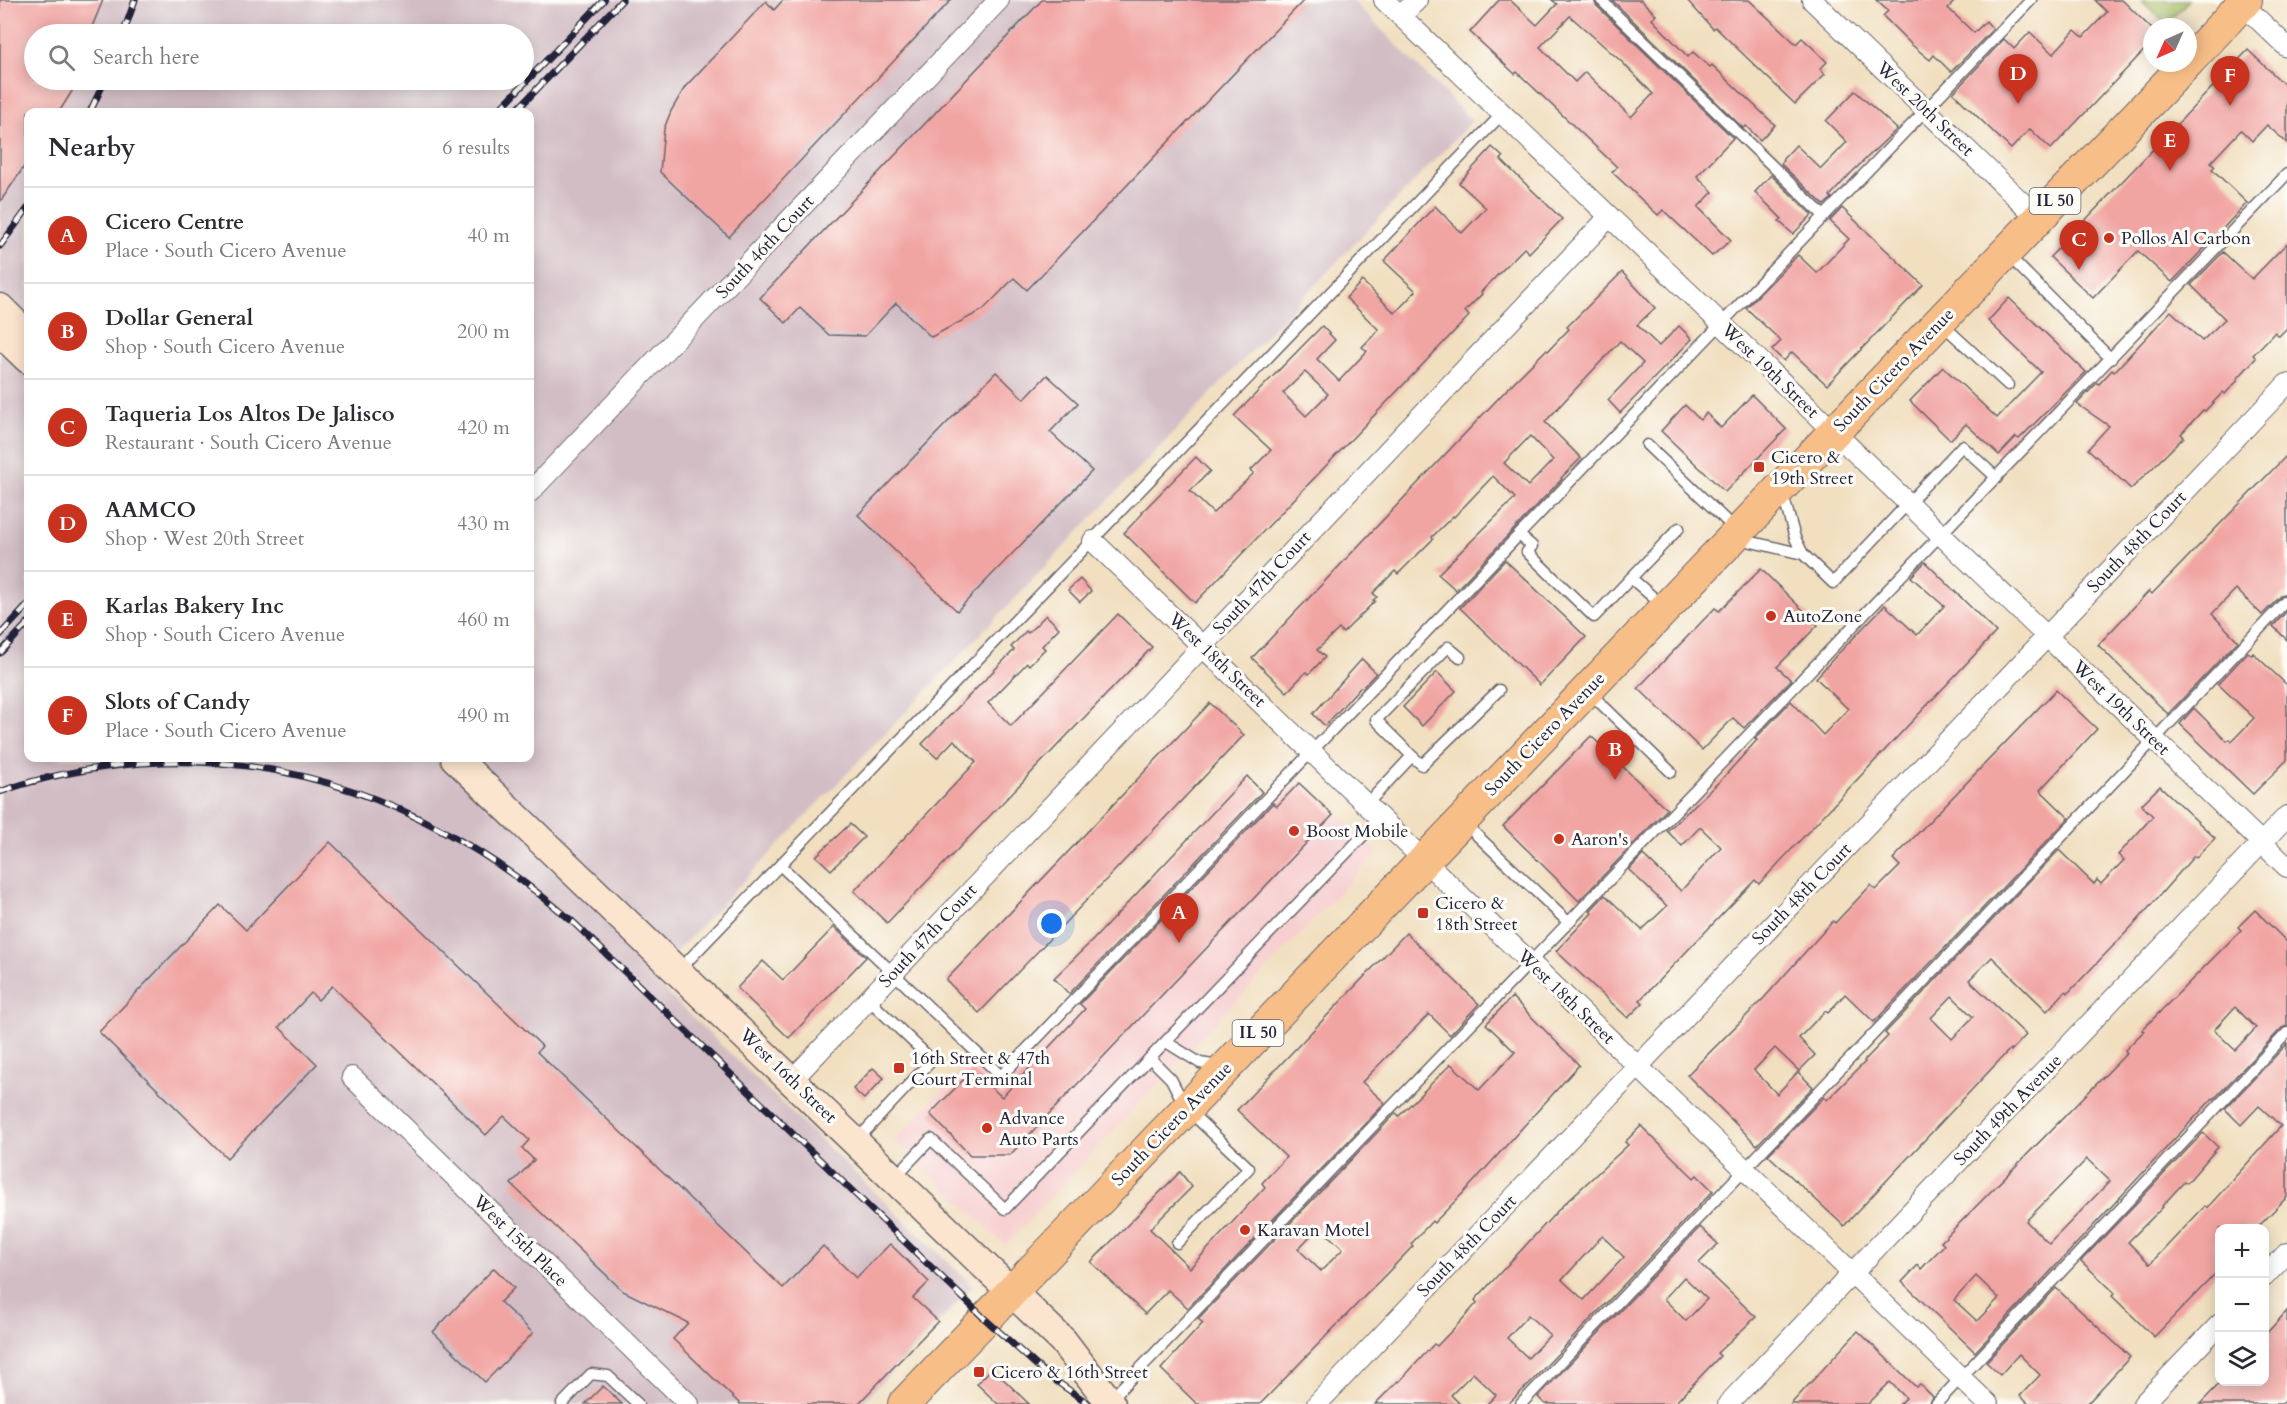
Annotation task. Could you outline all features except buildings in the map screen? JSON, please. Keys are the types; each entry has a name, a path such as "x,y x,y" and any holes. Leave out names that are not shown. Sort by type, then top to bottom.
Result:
{"main road":[{"name":"South Cicero Avenue","path":"2197,51 2242,1"},
{"name":"South Cicero Avenue","path":"904,1404 2178,72"}],"street":[{"name":"South 46th Court","path":"534,488 999,0"},
{"name":"West 19th Street","path":"1384,0 2287,867"},
{"path":"1401,16 1417,0"},
{"name":"West 20th Street","path":"1812,0 2039,219"},
{"path":"2242,1 2287,47"},
{"name":"South 47th Court","path":"792,1080 1609,217"},
{"path":"0,308 24,332"},
{"path":"0,332 24,355"},
{"name":"South 48th Court","path":"1317,1404 2287,384"},
{"name":"West 18th Street","path":"1093,541 1988,1404"},
{"name":"West 16th Street","path":"459,762 1064,1341 1111,1402"},
{"name":"South 49th Avenue","path":"1728,1404 2287,816"},
{"name":"West 15th Place","path":"352,1077 689,1404"},
{"path":"2269,1272 2287,1253"},
{"path":"2143,1404 2215,1329"}],"lane":[{"path":"1601,0 1824,216"},
{"path":"781,866 1001,1076 2030,1"},
{"path":"678,972 1502,114"},
{"path":"1111,1402 1568,922 1942,536 2287,174"},
{"path":"2006,253 2111,359"},
{"path":"1940,322 2008,385"},
{"path":"1647,445 1736,535 1803,554"},
{"path":"1781,488 1795,538 1803,554 1833,583 1962,446 1997,478"},
{"path":"1519,535 1532,546 1527,552 1594,617 1679,528"},
{"path":"1631,578 1665,609"},
{"path":"1521,1404 2287,600"},
{"path":"1460,657 1448,647 1376,720 1422,765 1499,690"},
{"path":"1587,690 1671,772"},
{"path":"894,1178 931,1139 1005,1209 1166,1042 1373,812 1412,756"},
{"path":"1462,821 1568,922"},
{"path":"856,1141 932,1060 868,999"},
{"path":"1936,1404 2287,1034"},
{"path":"1166,1042 1200,1063 1226,1067"},
{"path":"1150,1058 1171,1079 1186,1108 1249,1168 1177,1243"},
{"path":"562,1404 591,1374 608,1376 638,1404"}],"shaded area":[{"path":"0,0 1352,0 1472,121 651,978 973,1286 861,1404 0,1404"},
{"path":"1298,777 1378,852 1005,1245 894,1141 971,1060 1002,1089"}],"green space":[{"path":"2141,0 2189,0 2172,18 2160,18"}],"railway":[{"path":"127,24 135,0"},
{"path":"534,73 604,0"},
{"path":"519,108 622,0"},
{"path":"92,108 100,90"},
{"path":"501,108 518,90"},
{"path":"0,246 24,213"},
{"path":"0,635 24,609"},
{"path":"0,653 24,627"},
{"path":"0,792 52,776 106,767 171,762 234,764 296,775 355,792 413,816 468,845 521,881 572,921 985,1319 1046,1374 1089,1404"}],"place":[{"name":"AAMCO","path":"2018,104"},
{"name":"Slots of Candy","path":"2230,106"},
{"name":"Karlas Bakery Inc","path":"2170,171"},
{"name":"Pollos Al Carbon","path":"2109,238"},
{"name":"Taqueria Los Altos De Jalisco","path":"2079,270"},
{"name":"Cicero & 19th Street","path":"1759,467"},
{"name":"AutoZone","path":"1771,616"},
{"name":"Dollar General","path":"1615,780"},
{"name":"Boost Mobile","path":"1294,831"},
{"name":"Aaron's","path":"1559,839"},
{"name":"Cicero & 18th Street","path":"1423,913"},
{"name":"Cicero Centre","path":"1179,943"},
{"name":"16th Street & 47th Court Terminal","path":"899,1068"},
{"name":"Advance Auto Parts","path":"987,1128"},
{"name":"Karavan Motel","path":"1245,1230"},
{"name":"Cicero & 16th Street","path":"979,1372"}]}
